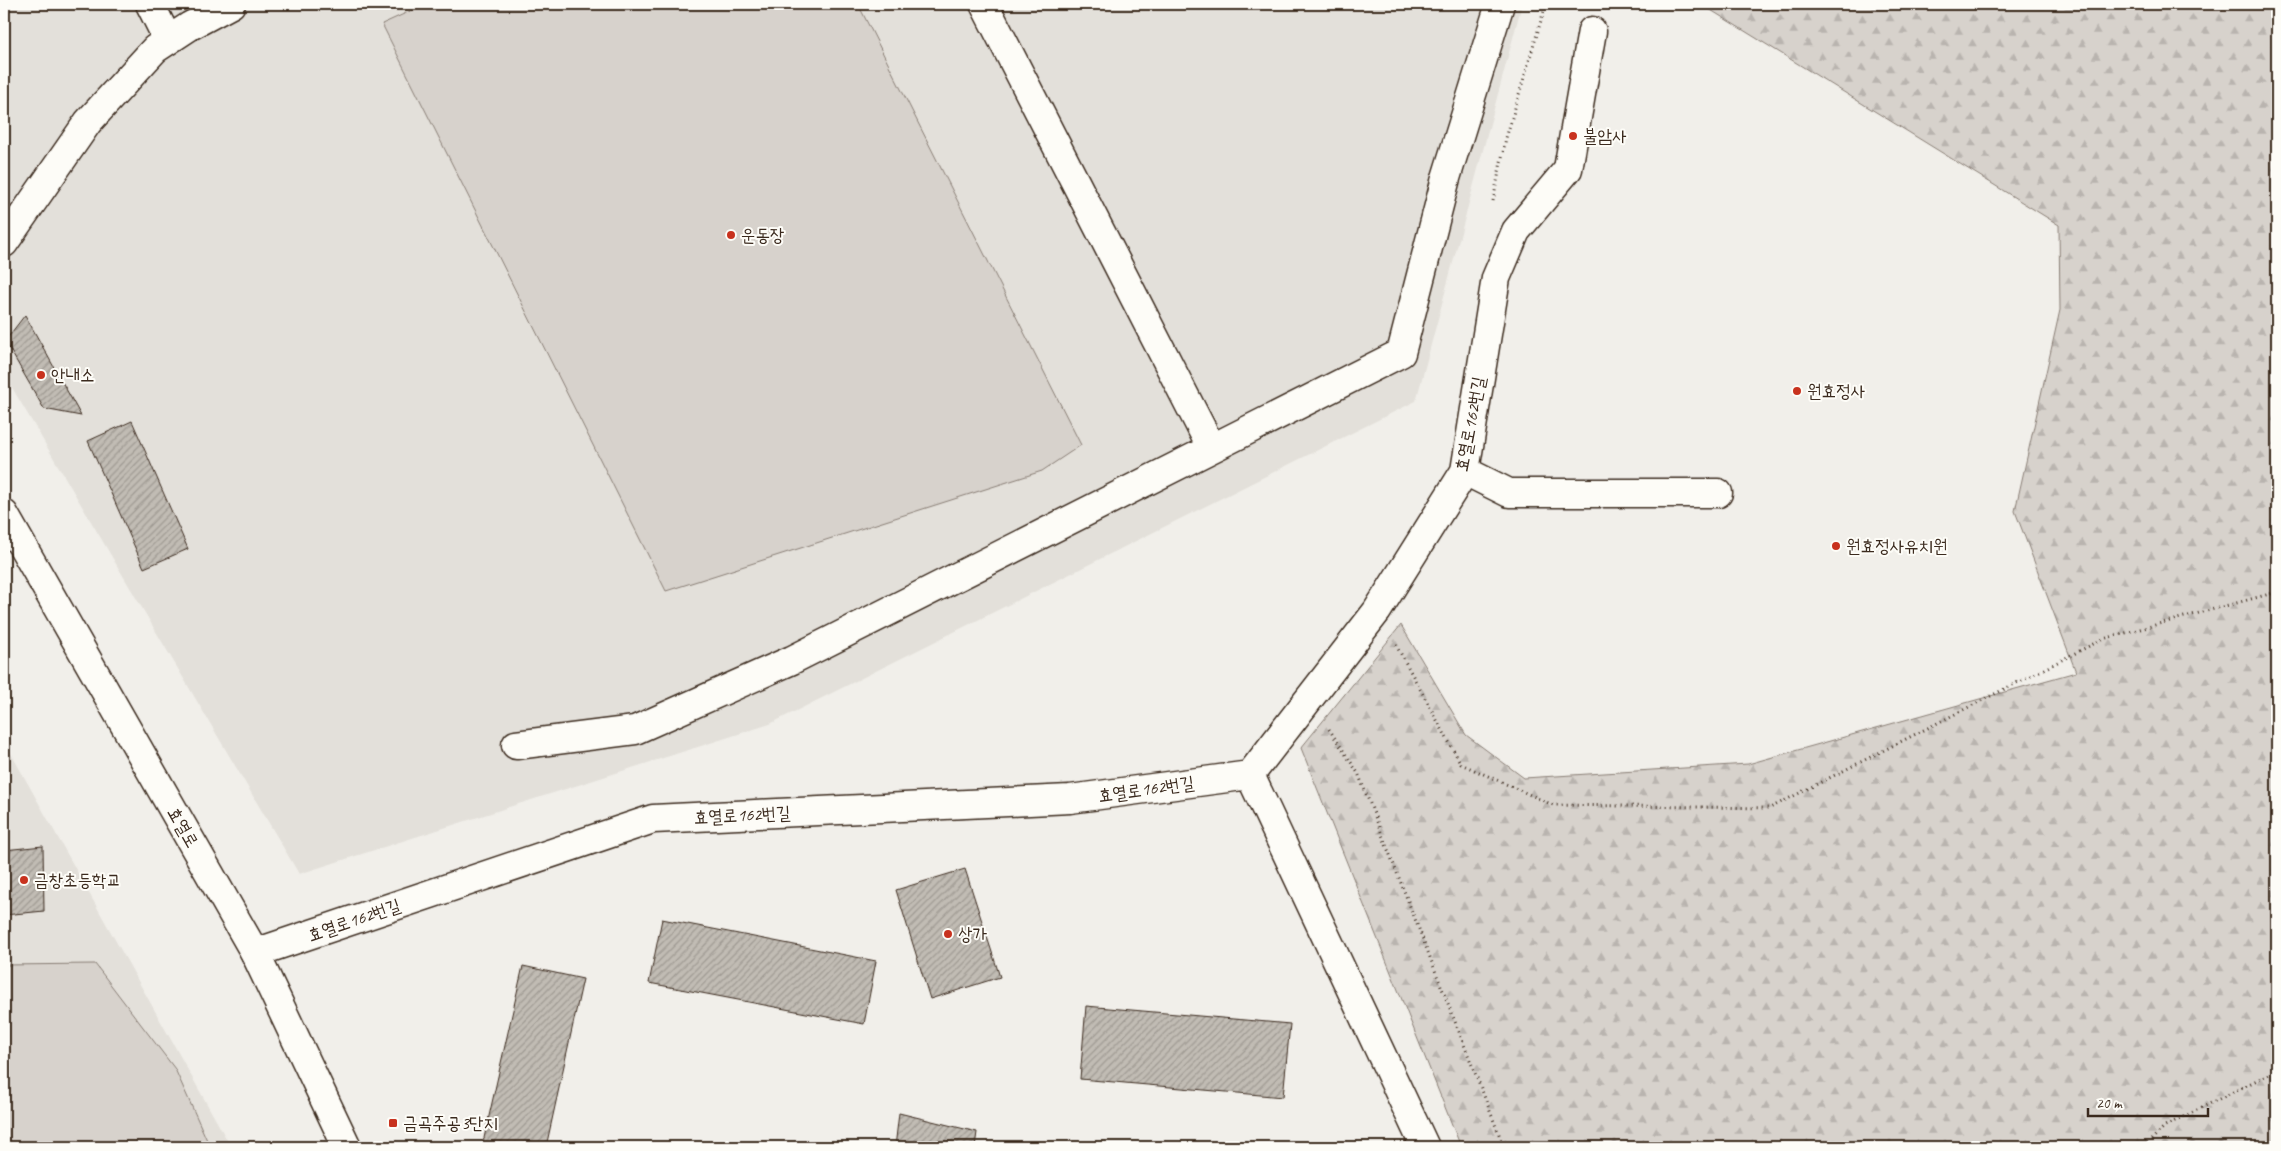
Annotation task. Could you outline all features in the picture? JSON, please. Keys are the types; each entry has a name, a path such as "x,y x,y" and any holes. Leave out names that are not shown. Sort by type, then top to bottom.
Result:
{"street":[{"path":"150,4 168,40"},
{"path":"4,243 88,122 156,49 168,40 231,4"},
{"path":"984,4 1211,447"},
{"path":"516,745 635,730 792,660 1211,447 1401,353 1446,178 1500,4"},
{"name":"효열로162번길","path":"255,953 653,819 1070,799 1250,775 1377,610 1465,471 1496,278 1516,231 1568,169 1592,32"},
{"path":"1465,471 1510,493 1718,493"},
{"name":"효열로","path":"4,514 255,953 347,1147"},
{"path":"1250,775 1425,1147"}],"path":[{"path":"1377,610 1461,764 1553,805 1770,808 2103,639 2277,592"},
{"path":"1309,699 1358,774 1504,1147"},
{"path":"2144,1147 2165,1126 2277,1070"}],"shaded area":[{"path":"4,4 1522,4 1416,401 770,724 299,874 4,374"},
{"path":"4,741 231,1147 4,1147"}],"green space":[{"name":"운동장","path":"426,4 858,4 1081,445 1042,471 666,591 382,24"},
{"path":"1701,4 2277,4 2277,1147 1461,1147 1301,748 1401,625 1466,735 1524,778 1748,764 2076,672 2015,511 2060,310 2059,225"},
{"path":"95,964 175,1069 210,1147 4,1147 4,965"}],"building":[{"name":"안내소","path":"25,315 81,416 44,409 5,341"},
{"path":"132,421 188,549 144,568 88,441"},
{"name":"금창초등학교","path":"43,846 44,911 4,915 4,850"},
{"name":"상가","path":"965,869 1000,977 930,999 896,890"},
{"path":"662,919 876,961 864,1024 649,983"},
{"path":"523,966 583,979 546,1147 482,1147"},
{"path":"1086,1006 1290,1024 1283,1097 1080,1079"},
{"path":"899,1113 977,1132 975,1147 895,1147"}],"place":[{"name":"불암사","path":"1573,136"},
{"name":"운동장","path":"731,235"},
{"name":"안내소","path":"41,375"},
{"name":"원효정사","path":"1797,391"},
{"name":"원효정사유치원","path":"1836,546"},
{"name":"금창초등학교","path":"24,880"},
{"name":"상가","path":"948,934"},
{"name":"금곡주공3단지","path":"393,1123"}]}
